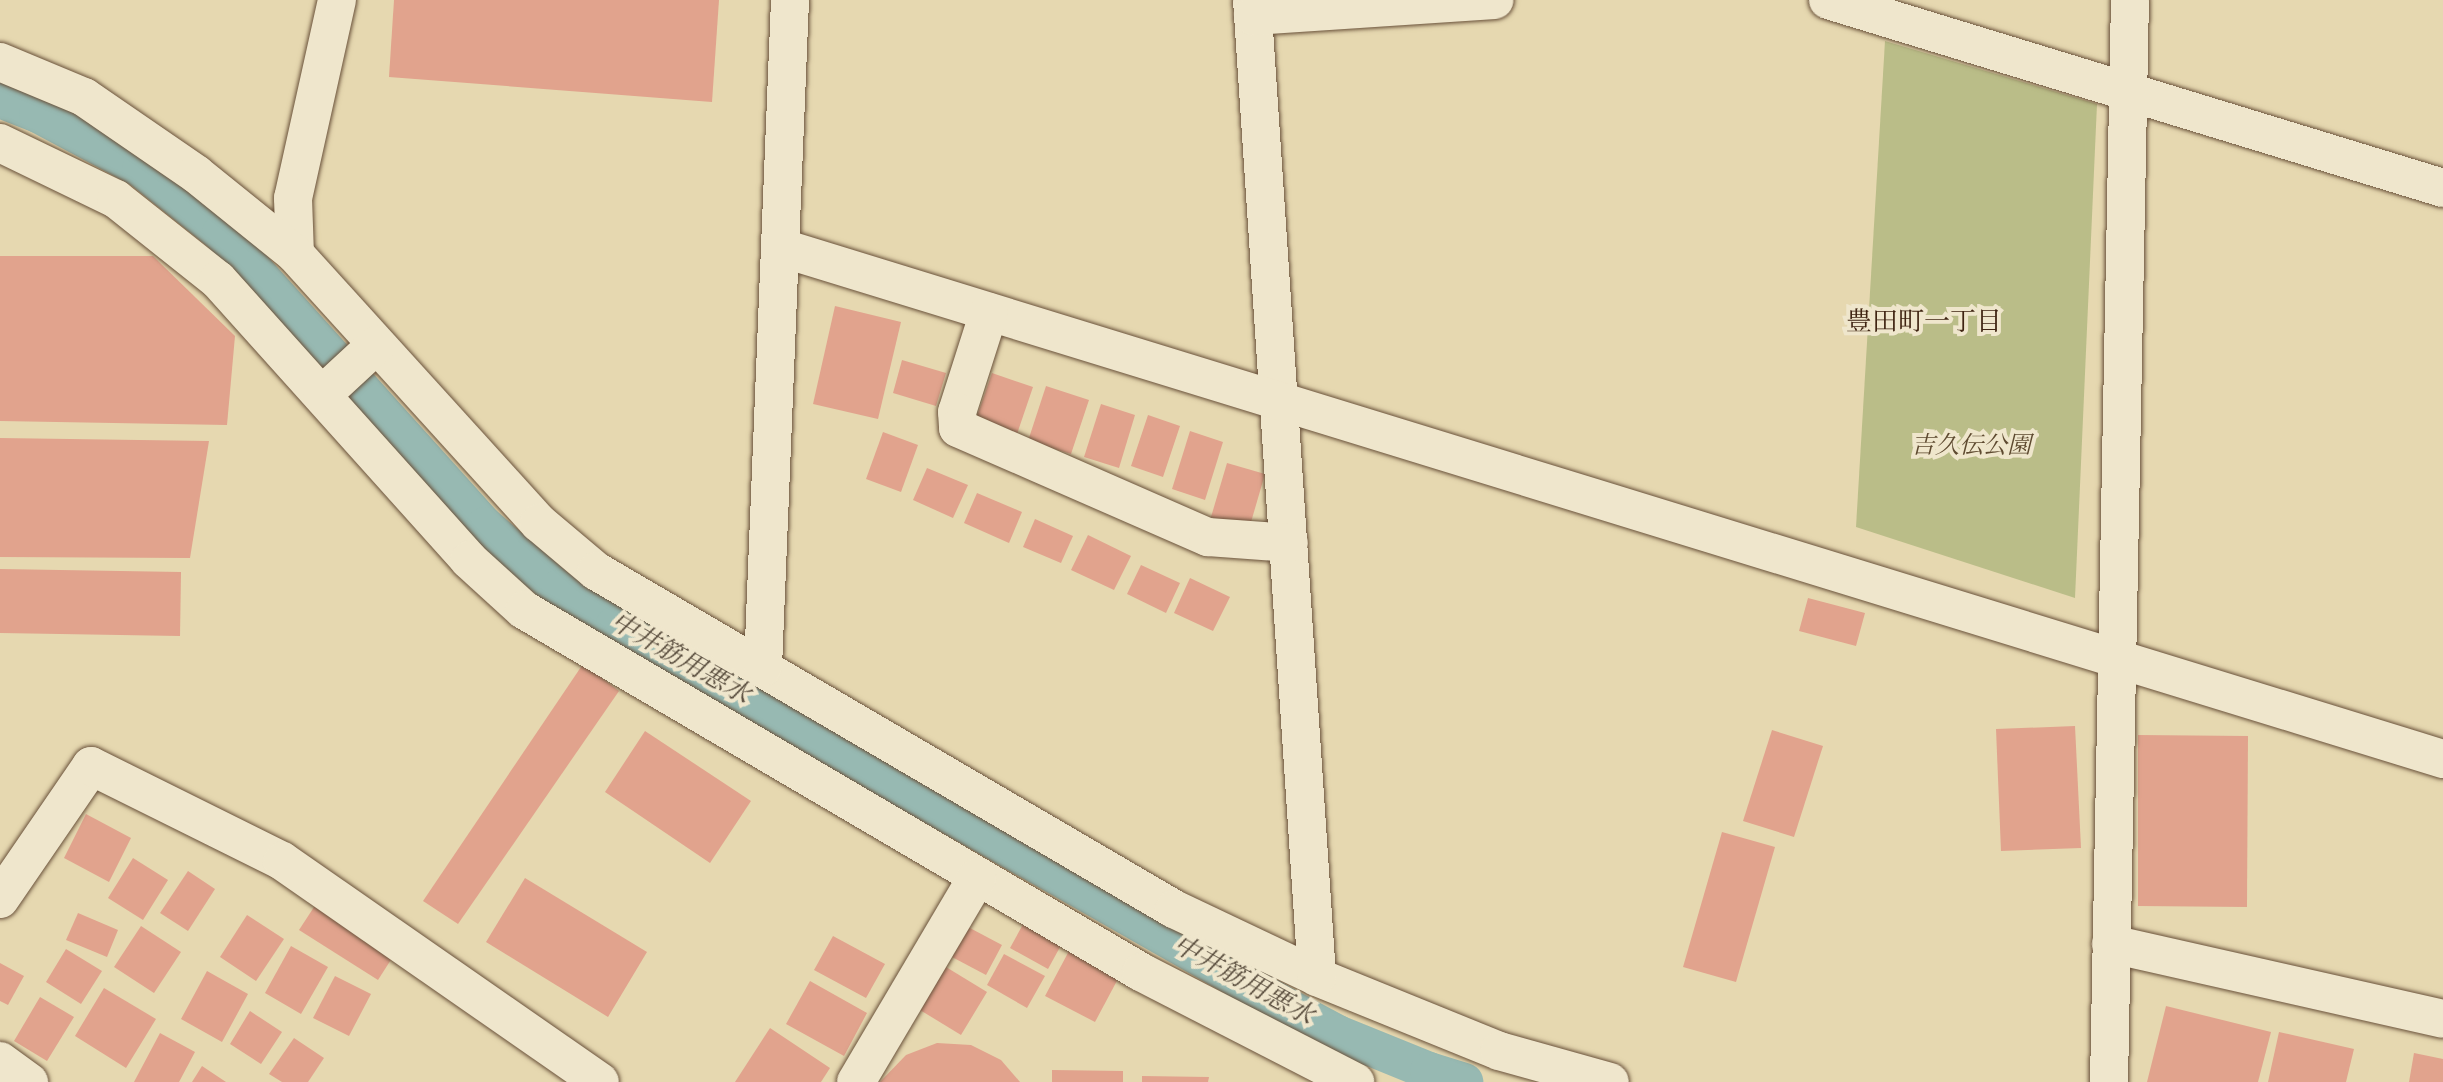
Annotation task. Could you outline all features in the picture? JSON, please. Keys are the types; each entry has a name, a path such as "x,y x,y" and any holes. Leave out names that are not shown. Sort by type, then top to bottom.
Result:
{"street":[{"path":"295,254 293,198 337,0"},
{"path":"763,667 790,0"},
{"path":"1317,977 1281,403 1252,8 1494,0"},
{"path":"1828,0 2443,188"},
{"path":"2109,1082 2130,0"},
{"path":"0,62 84,97 196,174 295,254 539,523 596,571 1174,909 1317,977 1499,1051 1610,1082"},
{"path":"0,143 116,199 218,280 469,560 524,610 1141,972 1343,1080"},
{"path":"782,248 2443,759"},
{"path":"989,312 957,412 958,428 1208,537 1289,543"},
{"path":"322,395 376,345"},
{"path":"0,899 91,766 282,861 600,1082"},
{"path":"856,1082 977,877"},
{"path":"2111,944 2443,1019"},
{"path":"0,1061 29,1082"}],"green space":[{"name":"吉久伝公園","path":"1885,41 2097,104 2075,598 1856,527"}],"building":[{"path":"394,0 719,0 712,102 389,77"},
{"path":"0,256 153,256 235,336 227,425 0,421"},
{"path":"835,306 901,322 878,419 813,404"},
{"path":"902,360 946,373 936,406 893,393"},
{"path":"992,373 1033,387 1017,434 976,419"},
{"path":"1046,386 1089,400 1071,454 1028,441"},
{"path":"1101,404 1135,415 1119,468 1084,457"},
{"path":"1148,415 1180,426 1163,477 1131,466"},
{"path":"1190,431 1223,442 1205,500 1172,489"},
{"path":"883,432 918,445 901,492 866,479"},
{"path":"0,438 209,441 190,558 0,557"},
{"path":"1227,463 1265,474 1249,529 1211,517"},
{"path":"927,468 968,485 953,518 913,500"},
{"path":"977,493 1022,512 1009,543 964,523"},
{"path":"1035,519 1073,536 1061,563 1023,547"},
{"path":"1088,535 1131,556 1114,590 1071,570"},
{"path":"1141,565 1180,583 1166,613 1127,594"},
{"path":"0,569 181,572 180,636 0,633"},
{"path":"1190,578 1230,597 1213,631 1174,613"},
{"path":"1808,598 1865,613 1856,646 1799,631"},
{"path":"583,664 619,691 458,924 423,901"},
{"path":"2075,726 2081,848 2001,851 1996,729"},
{"path":"1772,730 1823,746 1794,837 1743,821"},
{"path":"645,731 751,801 710,863 605,792"},
{"path":"2138,735 2248,736 2247,907 2138,906"},
{"path":"86,814 131,838 109,882 64,858"},
{"path":"1722,832 1775,847 1736,982 1683,967"},
{"path":"133,858 168,880 143,920 108,898"},
{"path":"188,871 215,889 188,931 160,913"},
{"path":"525,878 647,952 608,1017 486,942"},
{"path":"316,904 394,955 378,980 299,930"},
{"path":"78,913 118,930 107,957 66,940"},
{"path":"247,915 284,939 256,981 220,957"},
{"path":"1027,917 1065,938 1048,969 1010,948"},
{"path":"141,926 181,952 154,993 114,967"},
{"path":"968,927 1002,945 986,975 952,957"},
{"path":"833,936 885,964 866,998 814,970"},
{"path":"291,946 328,967 301,1014 265,993"},
{"path":"66,949 102,971 81,1004 46,982"},
{"path":"1069,951 1119,977 1095,1022 1045,996"},
{"path":"1004,954 1045,976 1027,1008 987,985"},
{"path":"0,963 24,976 8,1005 0,1001"},
{"path":"946,967 987,992 961,1035 920,1010"},
{"path":"207,971 248,994 222,1042 181,1019"},
{"path":"335,976 371,994 349,1036 313,1018"},
{"path":"810,981 867,1013 844,1056 786,1024"},
{"path":"104,988 156,1019 126,1068 75,1036"},
{"path":"40,997 74,1017 47,1061 14,1041"},
{"path":"2166,1006 2271,1032 2258,1082 2147,1082"},
{"path":"250,1011 282,1032 261,1064 230,1044"},
{"path":"770,1028 830,1068 821,1082 735,1082"},
{"path":"2279,1032 2354,1049 2346,1082 2268,1082"},
{"path":"160,1033 195,1052 179,1082 134,1082"},
{"path":"294,1038 324,1058 308,1082 282,1082 269,1074"},
{"path":"937,1043 971,1045 1001,1060 1020,1082 880,1082 906,1055"},
{"path":"2414,1053 2443,1059 2443,1082 2409,1082"},
{"path":"202,1066 226,1082 192,1082"},
{"path":"1052,1070 1123,1071 1123,1082 1052,1082"},
{"path":"1142,1076 1209,1077 1208,1082 1142,1082"}],"waterway":[{"name":"中井筋用悪水","path":"0,99 38,114 141,169 221,233 485,526 558,589 615,625 1278,1002 1338,1034 1464,1082"}],"district":[{"name":"豊田町一丁目","path":"1924,323"}]}
